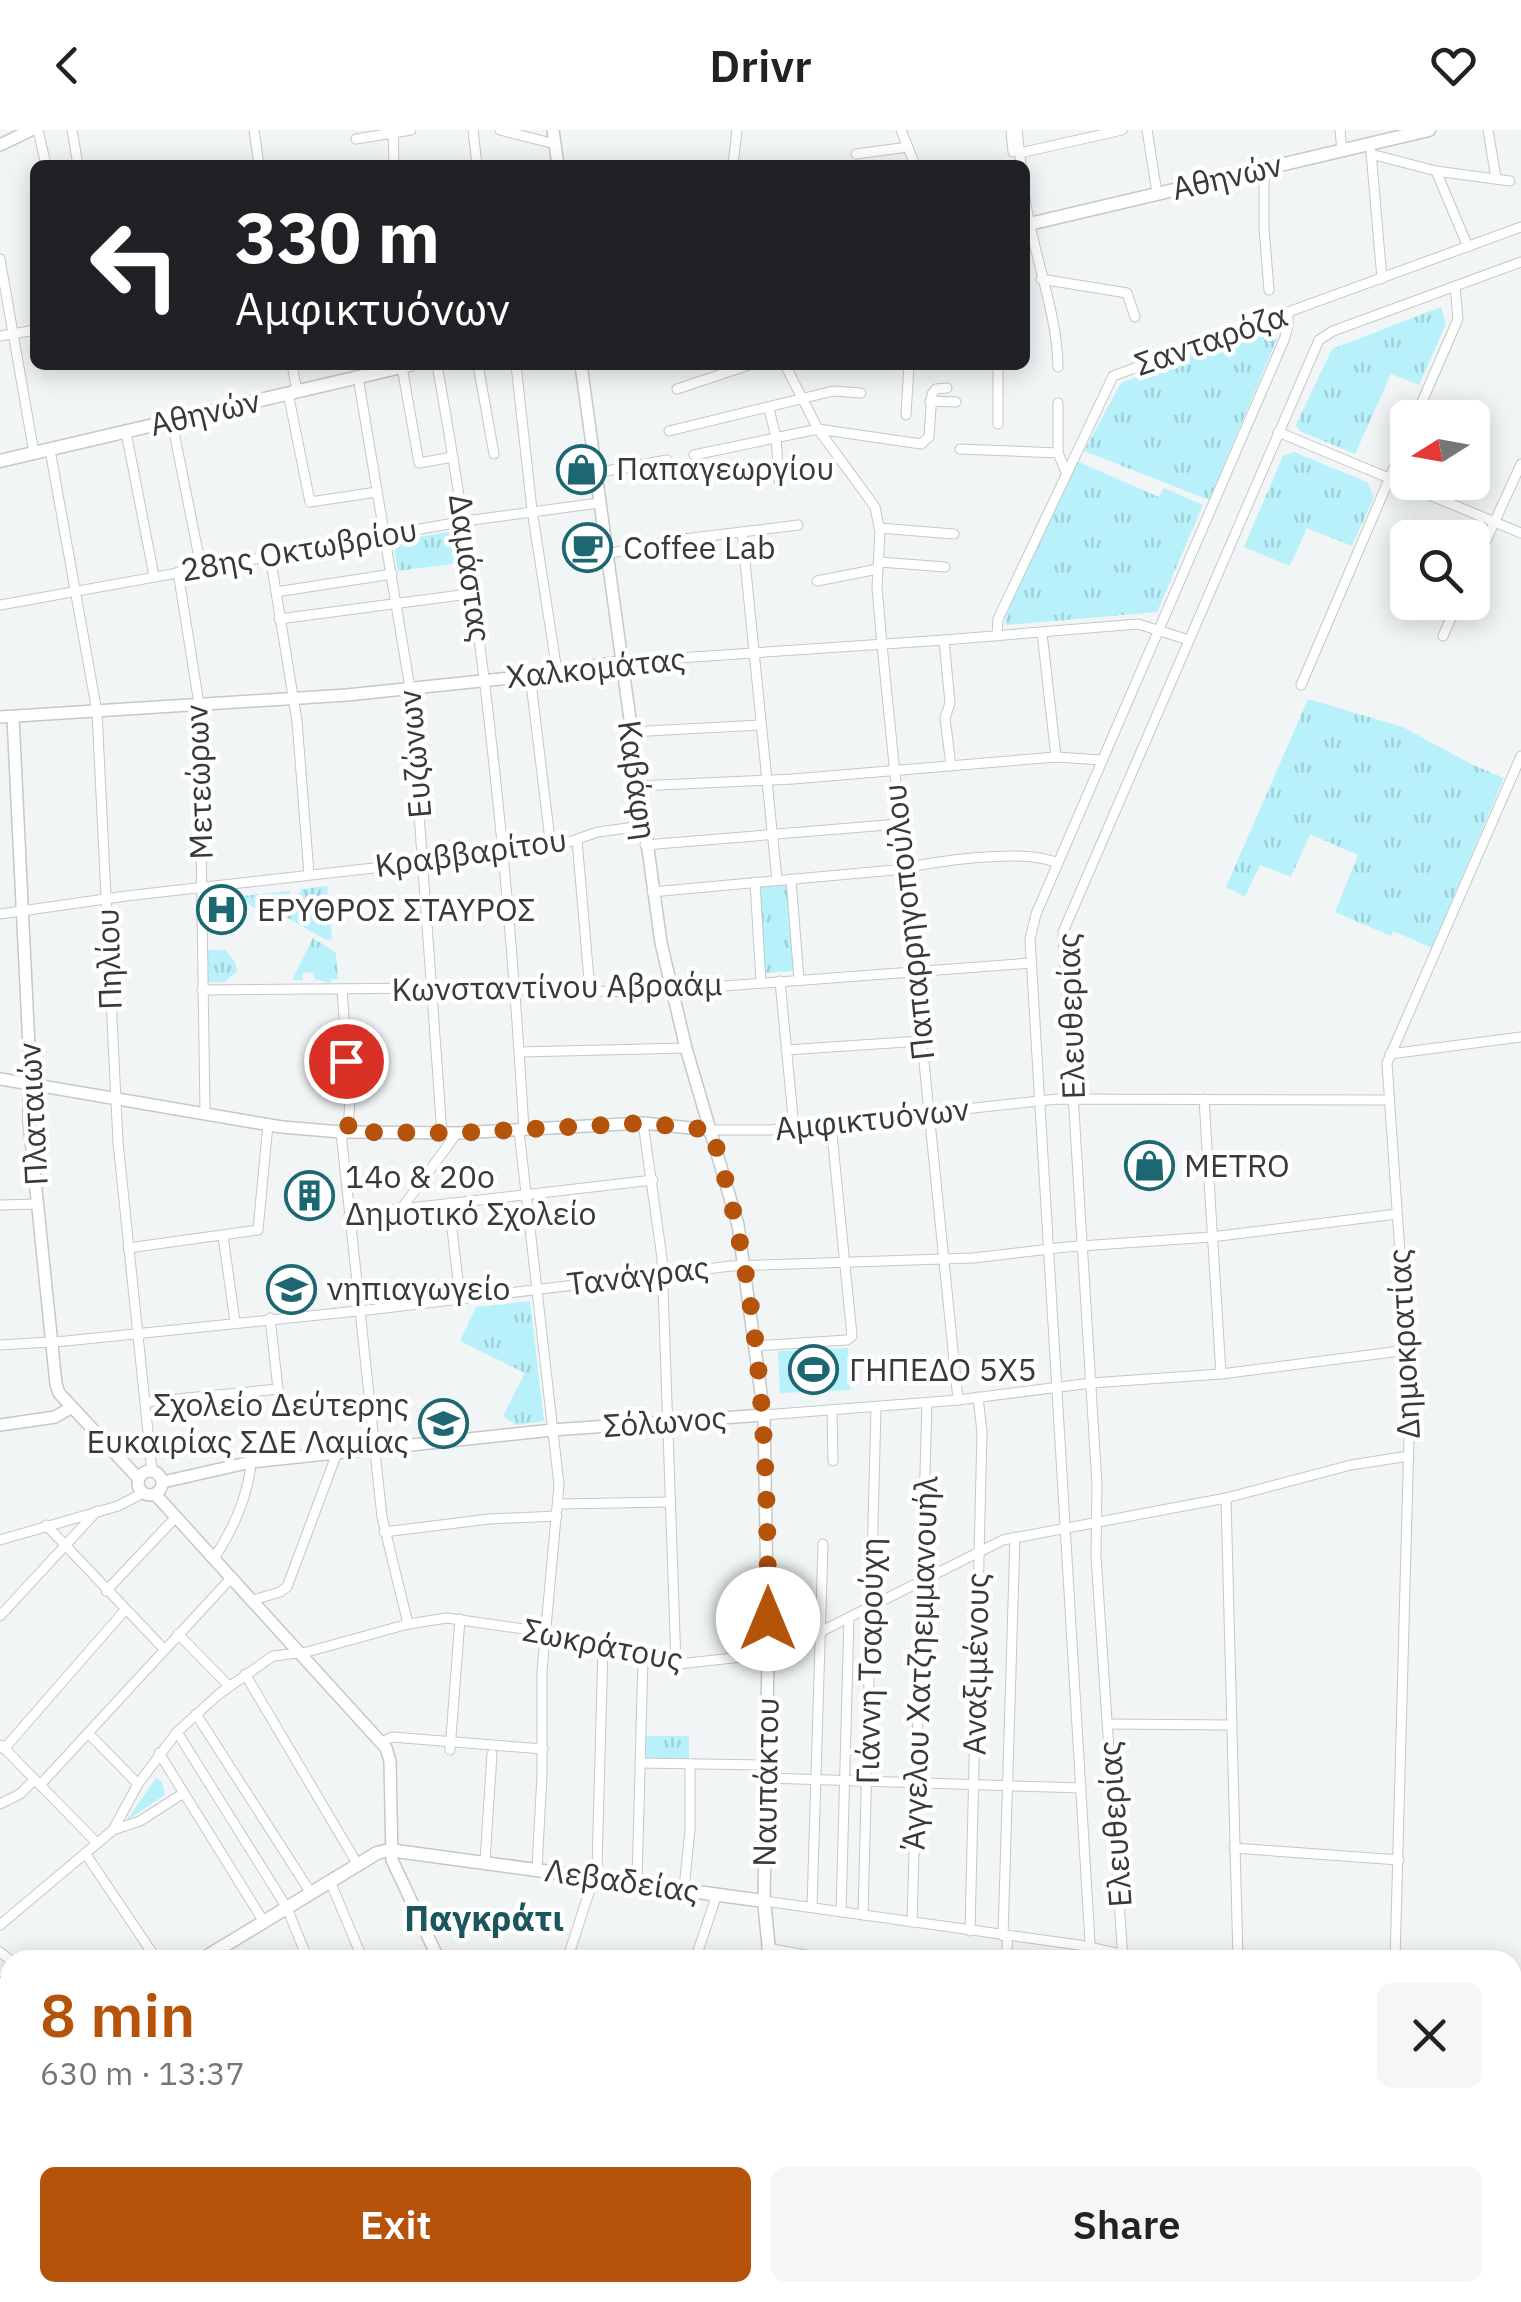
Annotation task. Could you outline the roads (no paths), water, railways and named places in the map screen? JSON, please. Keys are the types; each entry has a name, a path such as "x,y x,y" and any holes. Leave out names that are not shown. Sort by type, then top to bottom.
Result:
{"main road":[{"name":"Αθηνών","path":"1030,223 1342,151 1370,149 1429,130"},
{"name":"Αθηνών","path":"0,461 360,373"},
{"name":"Λεβαδείας","path":"391,1850 764,1901"},
{"path":"218,1950 378,1852 391,1850"},
{"name":"Ναυπάκτου","path":"764,1901 769,1950"}],"street":[{"path":"0,146 31,130"},
{"path":"38,130 45,160"},
{"path":"72,130 77,160"},
{"path":"254,130 259,160"},
{"path":"356,139 411,130"},
{"path":"472,130 477,160"},
{"path":"500,130 556,144"},
{"path":"554,130 558,160"},
{"path":"733,160 736,130"},
{"path":"901,130 912,160"},
{"path":"1014,130 1019,160"},
{"path":"1016,152 1122,130"},
{"path":"1147,130 1157,193"},
{"path":"1340,130 1342,151"},
{"path":"1488,130 1496,178"},
{"path":"393,132 394,160"},
{"path":"856,154 908,147"},
{"path":"1382,278 1370,149 1436,171 1510,181"},
{"path":"1264,169 1269,290"},
{"path":"1436,171 1468,247"},
{"name":"Σανταρόζα","path":"996,636 998,619 1113,376 1521,227"},
{"path":"1030,236 1056,326 1058,367"},
{"path":"0,259 34,453"},
{"name":"Ελευθερίας","path":"1122,1950 1096,1556 1091,1383 1063,962 1064,927 1315,346 1323,336 1521,262"},
{"path":"1041,279 1128,293 1135,317"},
{"path":"1423,400 1458,319 1455,286"},
{"name":"Ελευθερίας","path":"1090,1948 1038,1100 1032,928 1287,331 1288,314"},
{"path":"0,336 30,331"},
{"path":"292,370 310,502 377,492"},
{"path":"397,370 419,462 454,456"},
{"name":"Δαμάστας","path":"438,370 465,521 486,680 516,990 526,1195 559,1504 544,1632 537,1868"},
{"path":"479,370 494,454"},
{"path":"517,370 532,510 557,671"},
{"name":"Καβάφη","path":"582,370 652,892 671,990 711,1130"},
{"path":"676,389 733,370"},
{"name":"Παπαρρηγοπούλου","path":"787,370 818,430 868,495 879,528 882,645 958,1400"},
{"path":"906,415 910,370"},
{"path":"998,370 998,424"},
{"name":"Ευζώνων","path":"360,373 410,688 442,1134"},
{"path":"694,455 818,430 921,444 929,437 931,400 936,389 947,388"},
{"path":"669,432 833,390 860,393"},
{"path":"907,397 956,402"},
{"path":"1058,403 1058,453 1066,472"},
{"path":"769,409 779,480"},
{"path":"172,422 202,567"},
{"path":"126,432 154,576"},
{"path":"1278,432 1521,534"},
{"path":"960,449 1058,453"},
{"name":"Πηλίου","path":"50,450 98,712 115,1098 152,1471"},
{"path":"594,473 667,460"},
{"path":"1490,533 1521,464"},
{"path":"1300,685 1390,475"},
{"name":"28ης Οκτωβρίου","path":"0,605 465,521 599,503"},
{"path":"606,554 798,525"},
{"path":"879,528 954,534"},
{"path":"742,532 777,880"},
{"path":"270,555 293,698 309,874"},
{"path":"817,582 879,565 945,567"},
{"name":"Μετεώρων","path":"178,572 198,704 205,1113"},
{"path":"276,592 392,574"},
{"path":"279,619 476,593"},
{"path":"1443,636 1450,620"},
{"name":"Χαλκομάτας","path":"7,717 410,688 620,662 1138,624 1189,640"},
{"path":"1042,633 1056,758"},
{"path":"944,640 950,704 945,718 951,766"},
{"path":"530,675 551,848"},
{"name":"Πλαταιών","path":"7,717 23,912 28,1084 37,1204 58,1391 139,1478"},
{"path":"630,732 760,725"},
{"name":"Δημοκρατίας","path":"1395,1950 1409,1456 1408,1350 1387,1072 1390,1054 1521,756"},
{"path":"638,786 1056,758 1102,760"},
{"path":"645,845 900,824"},
{"name":"Κραββαρίτου","path":"0,914 551,848 598,832 643,826"},
{"path":"578,840 590,992"},
{"path":"652,892 919,864 1038,856 1058,863"},
{"path":"791,879 799,980"},
{"path":"754,882 761,982"},
{"name":"Κωνσταντίνου Αβραάμ","path":"202,990 671,990 1031,962"},
{"path":"780,981 794,1128"},
{"path":"342,990 350,1097 345,1132 350,1215 374,1449 384,1532 408,1624"},
{"path":"1390,1054 1521,1037"},
{"path":"786,1050 921,1041"},
{"path":"520,1052 686,1048"},
{"name":"Αμφικτυόνων","path":"0,1079 268,1124 345,1132 442,1134 643,1123 730,1132 1038,1100 1389,1100"},
{"path":"1204,1099 1221,1374"},
{"path":"643,1123 653,1180 661,1273 676,1664"},
{"path":"128,1248 258,1230 268,1124"},
{"path":"755,1346 851,1339 831,1124"},
{"name":"Ναυπάκτου","path":"711,1130 734,1206 764,1415 768,1654 764,1901"},
{"path":"402,1208 456,1133"},
{"path":"350,1215 653,1180"},
{"path":"449,1203 460,1298"},
{"path":"0,1204 37,1204"},
{"name":"Τανάγρας","path":"0,1345 360,1311 661,1273 745,1266 944,1260 1211,1237 1396,1214"},
{"path":"223,1236 235,1322"},
{"path":"146,1402 278,1389 270,1318"},
{"name":"Σόλωνος","path":"162,1482 251,1462 337,1452 552,1430 958,1400 1057,1386 1221,1374 1408,1350"},
{"name":"Αναξιμένους","path":"970,1931 982,1432 978,1398"},
{"name":"Άγγελου Χατζηεμμανουήλ","path":"912,1922 926,1403"},
{"path":"0,1425 56,1417 72,1407"},
{"name":"Γιάννη Τσαρούχη","path":"863,1915 876,1407"},
{"path":"832,1410 833,1461"},
{"path":"253,1600 287,1586 337,1452"},
{"name":"Σωκράτους","path":"0,1925 113,1830 138,1784 177,1732 229,1686 273,1656 300,1653 428,1620 460,1619 544,1632 676,1664 768,1654 1015,1536 1226,1498 1351,1465 1409,1456"},
{"path":"214,1558 227,1539 251,1462"},
{"path":"0,1540 118,1506 149,1493 162,1482 158,1473 144,1472 138,1486 149,1493 176,1517 382,1742 390,1760 394,1864 435,1950"},
{"path":"1226,1498 1238,1950"},
{"path":"559,1504 670,1502"},
{"path":"0,1616 97,1511"},
{"path":"384,1532 489,1519 558,1516"},
{"path":"106,1591 176,1517"},
{"path":"46,1525 164,1650"},
{"path":"1006,1950 1015,1536"},
{"path":"812,1907 824,1544"},
{"path":"0,1804 37,1782 88,1733 232,1577"},
{"path":"97,1843 2,1747 125,1610"},
{"path":"841,1912 849,1618"},
{"path":"450,1746 460,1619"},
{"path":"178,1634 229,1686"},
{"path":"571,1950 595,1876 602,1646"},
{"path":"637,1882 643,1657"},
{"path":"245,1674 358,1865"},
{"path":"196,1714 311,1894"},
{"path":"1108,1724 1230,1725"},
{"path":"177,1732 287,1908 304,1950"},
{"path":"88,1733 138,1784"},
{"path":"382,1742 392,1737 450,1746 543,1749"},
{"path":"159,1753 264,1922"},
{"path":"485,1861 492,1754"},
{"path":"640,1763 690,1764 816,1780 1080,1788"},
{"path":"684,1889 690,1829 690,1764"},
{"path":"113,1830 140,1821 182,1794"},
{"path":"1234,1848 1399,1860"},
{"path":"85,1853 150,1950"},
{"path":"330,1882 359,1950"},
{"path":"698,1950 716,1894"},
{"name":"Λεβαδείας","path":"764,1901 1097,1950"}],"place":[{"name":"Παπαγεωργίου","path":"581,469"},
{"name":"Coffee Lab","path":"588,548"},
{"name":"ΕΡΥΘΡΟΣ ΣΤΑΥΡΟΣ","path":"222,910"},
{"name":"METRO","path":"1149,1166"},
{"name":"14ο & 20ο Δημοτικό Σχολείο","path":"310,1195"},
{"name":"νηπιαγωγείο","path":"292,1289"},
{"name":"ΓΗΠΕΔΟ 5X5","path":"814,1370"},
{"name":"Σχολείο Δεύτερης Ευκαιρίας ΣΔΕ Λαμίας","path":"444,1423"}],"district":[{"name":"Παγκράτι","path":"484,1919"}]}
